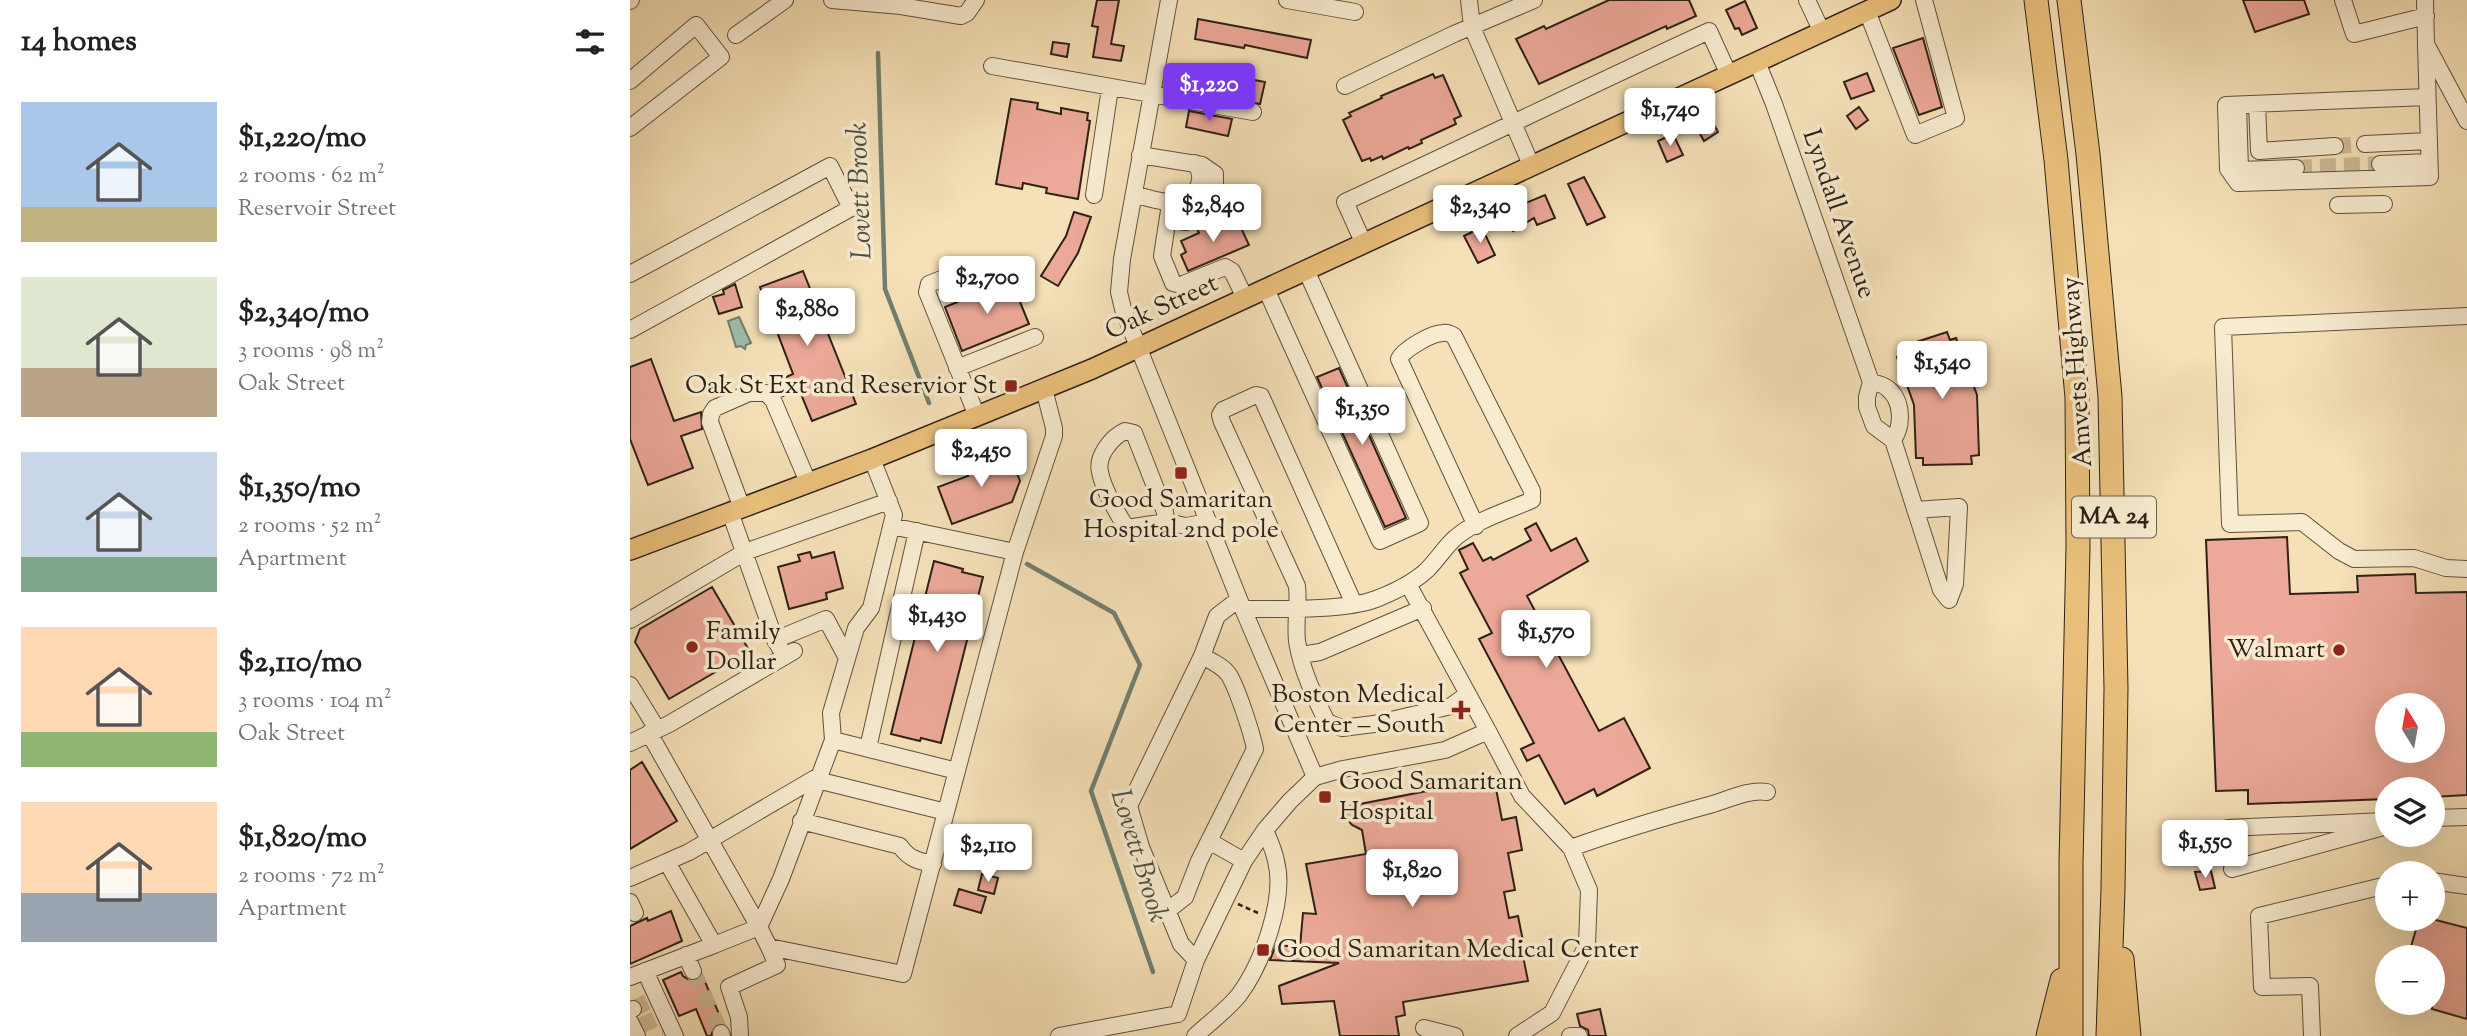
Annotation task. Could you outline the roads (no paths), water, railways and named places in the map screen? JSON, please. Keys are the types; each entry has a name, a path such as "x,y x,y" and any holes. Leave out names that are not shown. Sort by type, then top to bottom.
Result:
{"highway":[{"name":"Amvets Highway","path":"2036,0 2056,160 2077,398 2078,547 2070,947 2071,1036"},
{"name":"Amvets Highway","path":"2069,0 2088,154 2110,397 2116,688 2108,1036"},
{"path":"2113,889 2128,1005 2129,1036"},
{"path":"2048,1036 2070,947"}],"main road":[{"name":"Oak Street","path":"630,550 872,459 1139,348 1891,0"}],"street":[{"path":"736,35 785,0"},
{"path":"832,0 901,6 961,16 967,13 976,0"},
{"path":"1169,0 1120,270 1119,292 1123,309 1241,604 1315,777"},
{"path":"1287,0 1355,12"},
{"path":"1469,0 1472,27 1532,167"},
{"path":"1345,86 1534,0"},
{"path":"1807,0 1822,32"},
{"path":"1867,11 1915,135 1956,118 1924,0"},
{"path":"2343,0 2354,34 2425,8 2430,169"},
{"path":"630,81 696,25 721,57 630,128"},
{"path":"1364,244 1345,202 1709,31 1729,75"},
{"path":"2426,44 2467,121"},
{"name":"Lyndall Avenue","path":"1757,62 1871,382 1867,407 1874,426 1893,440 1915,510 1941,590 1949,600 1955,584 1959,507 1915,510"},
{"path":"992,66 1252,111"},
{"path":"1094,195 1110,88"},
{"path":"2427,97 2226,105 2228,169 2238,183 2430,169"},
{"path":"2256,104 2259,150 2335,146"},
{"path":"2238,105 2240,170 2296,168"},
{"path":"2365,144 2428,141"},
{"path":"1140,155 1195,163 1207,167 1214,174 1216,192 1211,213 1192,221 1168,219"},
{"path":"1134,194 1168,202 1182,198 1199,189 1201,178 1195,163"},
{"path":"2380,164 2430,169"},
{"path":"630,274 830,166 851,208 630,330"},
{"path":"1168,202 1163,256 1173,283 1181,285 1226,267 1232,271 1245,298"},
{"path":"2338,205 2384,204"},
{"path":"976,265 929,284 927,292 977,416"},
{"path":"1266,289 1380,541 1420,523 1306,270"},
{"path":"2467,316 2222,327 2230,524 2302,522 2339,551 2354,559 2414,558 2446,568 2467,569"},
{"path":"1196,960 1181,944 1141,847 1129,806 1202,656 1217,615 1241,604 1299,607 1354,604 1374,600 1408,584 1427,569 1455,538 1532,500 1532,491 1454,336 1446,332 1403,352 1399,359 1475,526"},
{"path":"957,368 1035,337"},
{"name":"Lyndall Avenue","path":"1871,382 1887,387 1895,398 1901,417 1898,433 1893,440"},
{"path":"769,947 903,974 1015,552 1054,436 1044,389"},
{"path":"630,743 790,653 775,640 745,552 736,510 710,422 715,408 749,393 766,394 773,400 808,482"},
{"path":"1354,604 1261,396 1256,395 1223,410 1220,415 1297,586 1297,639 1317,701 1327,722 1342,728 1374,724 1451,706 1468,694"},
{"path":"1166,522 1165,512 1134,433 1125,431 1117,435 1101,457 1099,470 1120,519 1127,528 1166,522 1186,526 1209,522"},
{"path":"670,1034 643,1016 638,974 758,927 781,879 833,740 831,713 856,628 871,608 894,514 872,459"},
{"path":"630,620 745,552 889,501"},
{"path":"891,526 1015,552"},
{"path":"868,748 917,531"},
{"path":"1408,584 1522,796 1571,848 1589,890 1587,945 1552,1013 1517,1036"},
{"path":"1301,655 1320,652 1423,608"},
{"path":"775,640 826,619 848,658"},
{"path":"1167,911 1185,897 1209,841 1255,749 1253,737 1228,674 1202,656"},
{"path":"630,685 709,841 777,965 729,987 739,1017 740,1036"},
{"path":"1178,1014 1196,960 1244,861 1265,830 1315,777 1343,769 1446,750 1488,731"},
{"path":"833,740 957,771"},
{"path":"630,878 709,841 818,778 946,812"},
{"path":"1571,848 1648,822 1759,791 1766,792"},
{"path":"2445,818 2467,817"},
{"path":"801,821 900,846 906,855 915,860 933,864"},
{"path":"2228,828 2375,821"},
{"path":"2232,869 2375,829"},
{"path":"1178,1014 1194,1036 1237,997 1250,978 1279,895 1277,862 1265,830"},
{"path":"1209,841 1244,861"},
{"path":"667,862 714,945"},
{"path":"2445,883 2467,886"},
{"path":"2312,1036 2310,986 2262,987 2259,916 2375,888"},
{"path":"686,955 694,971"},
{"path":"1059,1036 1178,1014"},
{"path":"1424,1028 1455,1036"},
{"path":"1570,1036 1580,1036"}],"waterway":[{"name":"Lovett Brook","path":"878,53 885,289 929,403"},
{"name":"Lovett Brook","path":"1027,564 1114,613 1140,665 1091,791 1153,972"}],"tunnel":[{"path":"2335,146 2365,144"},
{"path":"2296,168 2380,164"},
{"path":"693,971 721,1033"},
{"path":"633,1009 647,1002"},
{"path":"640,1026 655,1019"}],"place":[{"name":"Oak St Ext and Reservior St","path":"1011,386"},
{"name":"Good Samaritan Hospital 2nd pole","path":"1181,473"},
{"name":"Family Dollar","path":"692,647"},
{"name":"Walmart","path":"2339,650"},
{"name":"Boston Medical Center – South","path":"1461,710"},
{"name":"Good Samaritan Hospital","path":"1325,797"},
{"name":"Good Samaritan Medical Center","path":"1263,950"}]}
